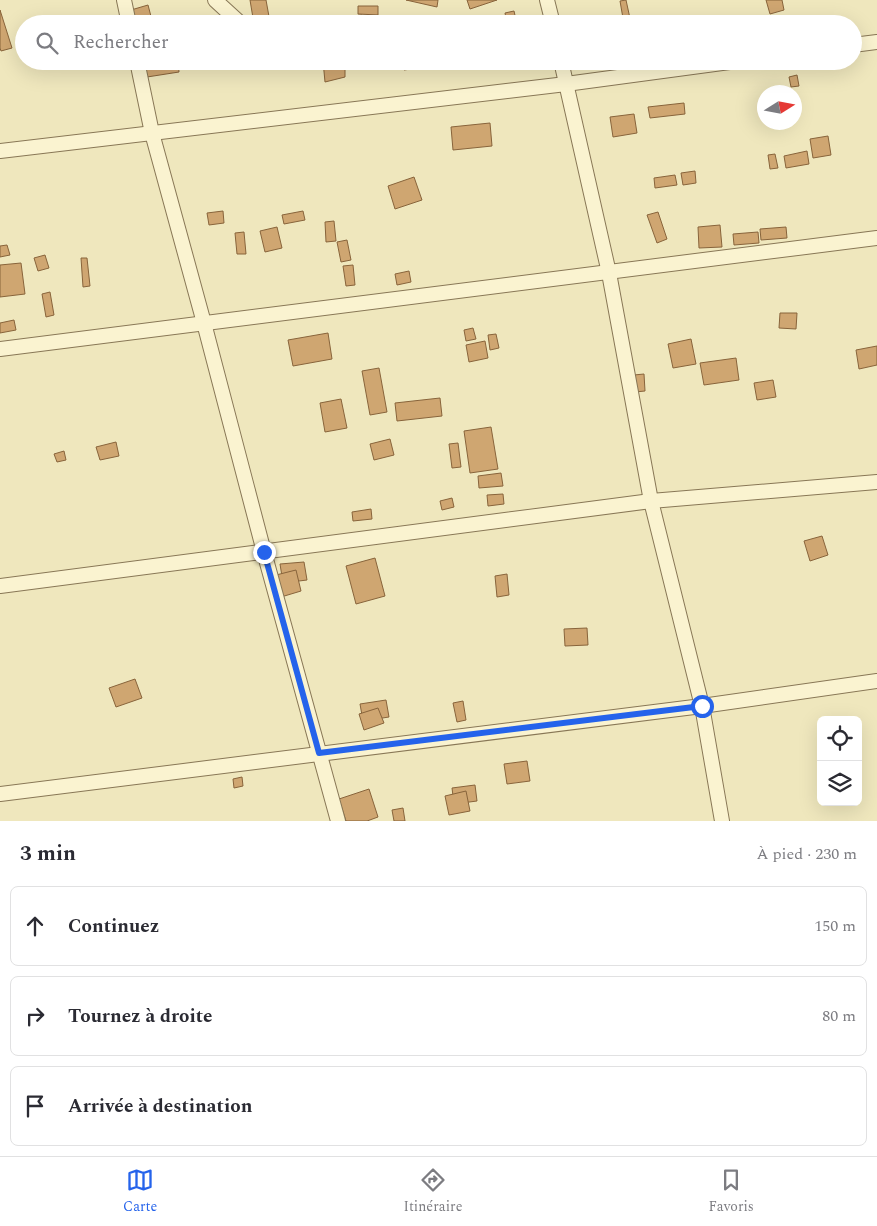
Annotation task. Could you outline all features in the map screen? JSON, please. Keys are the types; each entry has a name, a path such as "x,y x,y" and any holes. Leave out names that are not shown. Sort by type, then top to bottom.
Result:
{"street":[{"path":"124,0 127,15"},
{"path":"215,0 231,15"},
{"path":"547,0 551,15"},
{"path":"862,44 877,42"},
{"path":"139,70 152,133 338,821"},
{"path":"563,70 608,273 651,501 702,706 722,821"},
{"path":"0,151 670,70"},
{"path":"0,349 877,238"},
{"path":"0,586 651,501 877,482"},
{"path":"0,794 702,706 877,681"}],"building":[{"path":"250,0 266,0 269,15 252,15"},
{"path":"406,0 438,0 437,7"},
{"path":"467,0 497,0 470,9"},
{"path":"626,0 629,15 622,15 620,1"},
{"path":"766,0 782,0 784,10 770,14"},
{"path":"148,5 151,15 132,15 131,10"},
{"path":"358,6 378,6 378,15 358,14"},
{"path":"0,10 12,48 1,51 0,48"},
{"path":"514,11 515,15 505,15 505,13"},
{"path":"146,70 179,70 179,72 147,77"},
{"path":"324,70 345,70 345,77 325,82"},
{"path":"797,75 799,85 791,85 789,77"},
{"path":"684,103 685,114 650,118 648,107"},
{"path":"634,114 637,133 613,137 610,117"},
{"path":"490,123 492,146 453,150 451,127"},
{"path":"828,136 831,155 813,158 810,139"},
{"path":"807,151 809,164 786,168 784,156"},
{"path":"775,154 778,168 770,169 768,155"},
{"path":"695,171 696,183 683,185 681,173"},
{"path":"675,175 677,185 655,188 654,178"},
{"path":"414,177 422,200 395,209 388,186"},
{"path":"223,211 224,223 209,225 207,213"},
{"path":"303,211 305,220 284,224 282,215"},
{"path":"658,212 667,239 657,243 647,215"},
{"path":"334,221 336,241 326,242 325,222"},
{"path":"720,225 722,247 699,248 698,227"},
{"path":"277,227 282,248 265,252 260,231"},
{"path":"786,227 787,238 761,240 760,229"},
{"path":"244,232 246,254 237,254 235,233"},
{"path":"758,232 759,243 734,245 733,234"},
{"path":"347,240 351,260 341,262 337,242"},
{"path":"7,245 10,255 0,257 0,246"},
{"path":"45,255 49,268 38,271 34,258"},
{"path":"81,258 87,258 90,286 83,287"},
{"path":"21,263 25,294 0,297 0,265"},
{"path":"353,265 355,285 346,286 343,266"},
{"path":"409,271 411,282 397,285 395,274"},
{"path":"50,292 54,315 46,317 42,294"},
{"path":"780,313 797,313 796,329 779,328"},
{"path":"14,320 16,330 0,333 0,323"},
{"path":"473,328 476,339 466,341 464,330"},
{"path":"328,333 332,359 293,366 288,340"},
{"path":"496,334 499,348 490,350 488,335"},
{"path":"691,339 696,364 673,368 668,344"},
{"path":"485,341 488,358 469,362 466,345"},
{"path":"877,346 877,365 859,369 856,350"},
{"path":"736,358 739,380 704,385 700,363"},
{"path":"379,368 387,412 370,415 362,371"},
{"path":"644,374 645,391 635,392 634,375"},
{"path":"773,380 776,397 757,400 754,383"},
{"path":"440,398 442,416 397,421 395,403"},
{"path":"341,399 347,428 325,432 320,403"},
{"path":"491,427 498,469 470,473 464,431"},
{"path":"390,439 394,455 374,460 370,444"},
{"path":"116,442 119,456 100,460 96,447"},
{"path":"458,443 461,467 452,468 449,444"},
{"path":"64,451 66,460 57,462 54,454"},
{"path":"501,473 503,486 479,488 478,476"},
{"path":"503,494 504,504 488,506 487,495"},
{"path":"452,498 454,507 442,510 440,501"},
{"path":"371,509 372,519 353,521 352,512"},
{"path":"822,536 828,555 810,561 804,541"},
{"path":"375,558 385,596 356,604 346,566"},
{"path":"304,562 307,580 283,583 280,564"},
{"path":"296,570 301,591 281,597 276,575"},
{"path":"507,574 509,595 497,597 495,576"},
{"path":"587,628 588,645 565,646 564,629"},
{"path":"135,679 142,698 116,707 109,688"},
{"path":"386,700 389,717 363,721 360,704"},
{"path":"463,701 466,720 457,722 453,703"},
{"path":"378,708 384,723 364,730 359,714"},
{"path":"527,761 530,781 507,784 504,764"},
{"path":"242,777 243,786 234,788 233,779"},
{"path":"475,785 477,801 454,804 452,788"},
{"path":"369,789 378,817 367,821 346,821 339,799"},
{"path":"466,791 470,811 449,815 445,796"},
{"path":"403,808 405,821 394,821 392,810"}],"route":[{"path":"264,552 319,753 702,706"}]}
